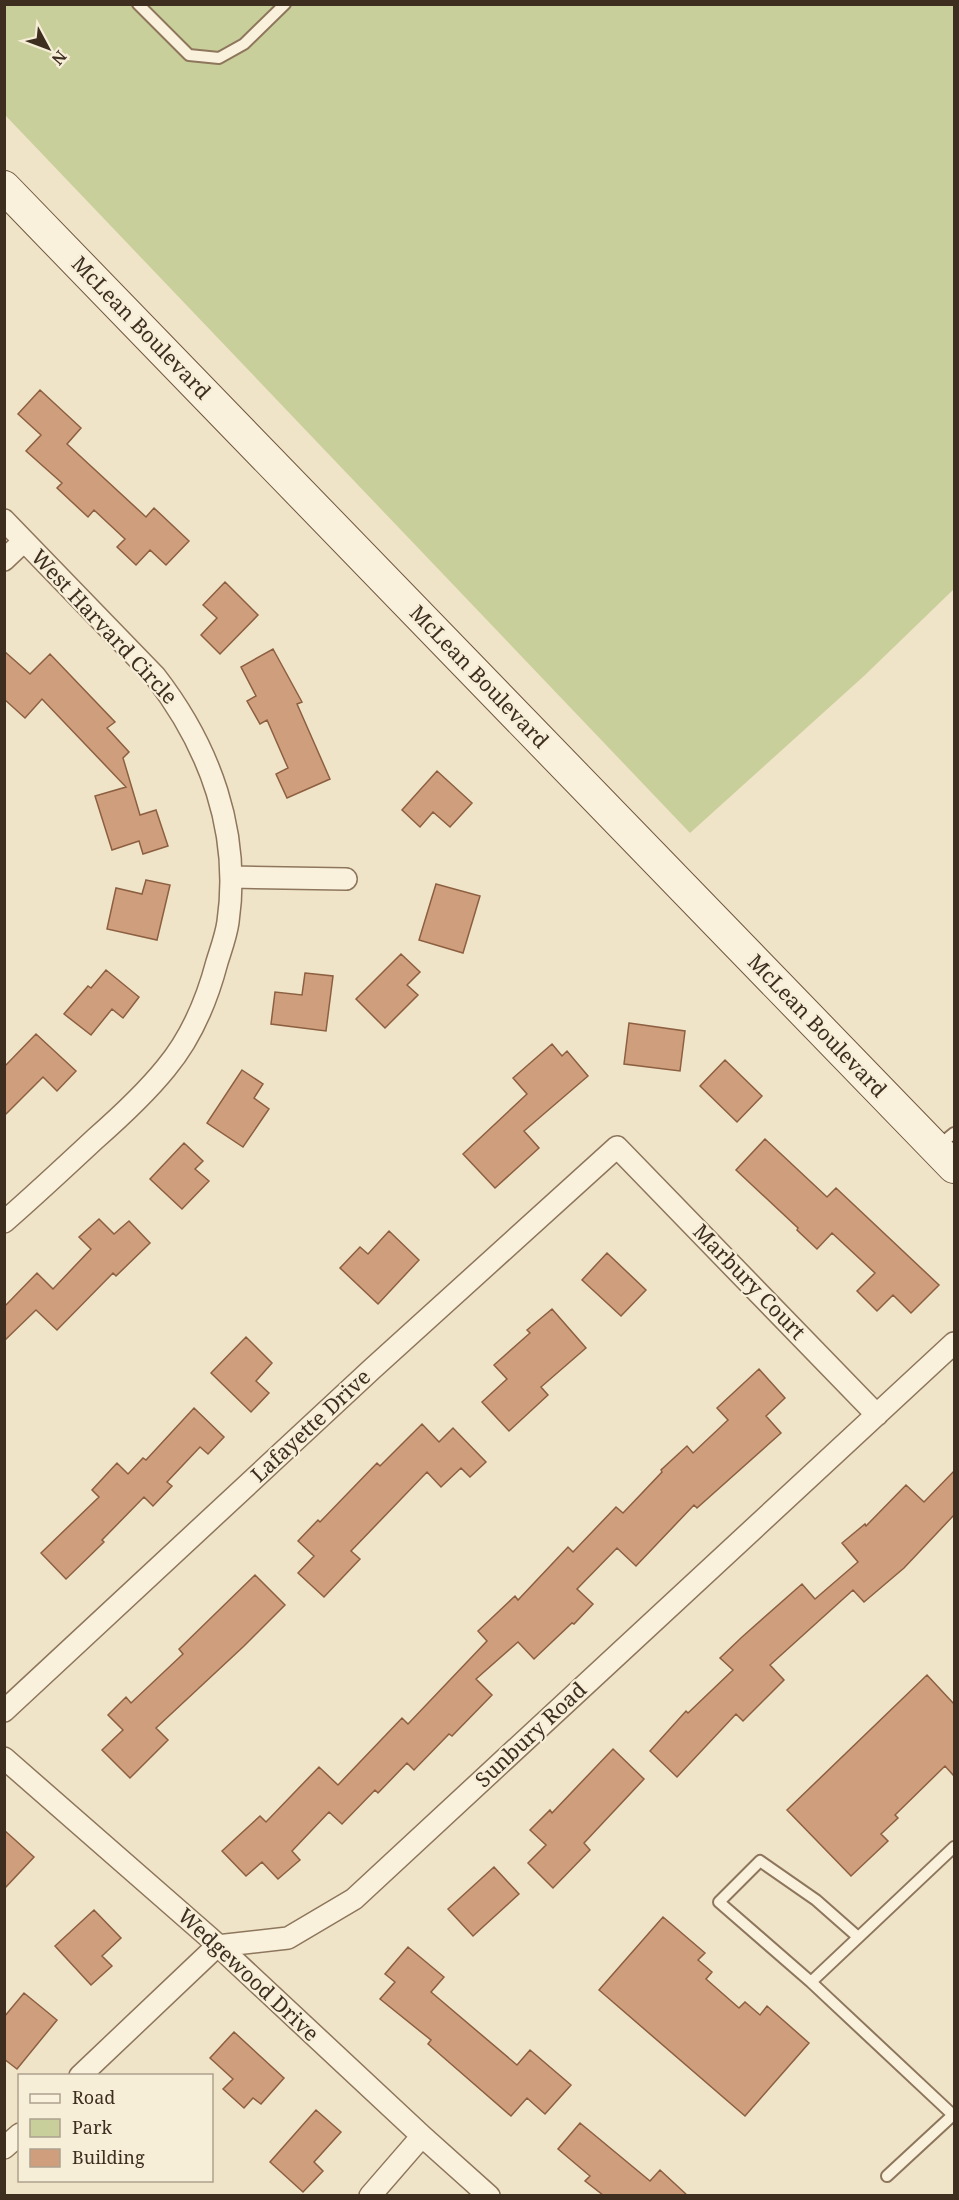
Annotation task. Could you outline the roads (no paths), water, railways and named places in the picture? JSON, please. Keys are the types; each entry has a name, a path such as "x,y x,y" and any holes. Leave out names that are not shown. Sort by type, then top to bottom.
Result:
{"main road":[{"name":"McLean Boulevard","path":"4,187 948,1149"}],"street":[{"name":"West Harvard Circle","path":"4,520 155,676 177,704 201,748 217,791 227,832 231,877 225,932 210,987 188,1037 167,1068 143,1094 4,1222"},
{"path":"4,560 24,541"},
{"path":"231,877 346,879"},
{"name":"Lafayette Drive","path":"4,1711 390,1353 617,1147 620,1150"},
{"name":"Marbury Court","path":"620,1150 877,1414"},
{"name":"Sunbury Road","path":"217,1946 288,1938 354,1899 954,1342"},
{"name":"Wedgewood Drive","path":"4,1758 217,1946 489,2196"},
{"path":"82,2074 217,1946"},
{"path":"4,2148 18,2136"},
{"path":"370,2196 422,2136"}],"lane":[{"path":"138,4 189,55 219,58 244,45 285,4"},
{"path":"811,1982 954,1849"},
{"path":"858,1937 816,1900 760,1861 719,1902 811,1982 954,2114 887,2176"}]}
